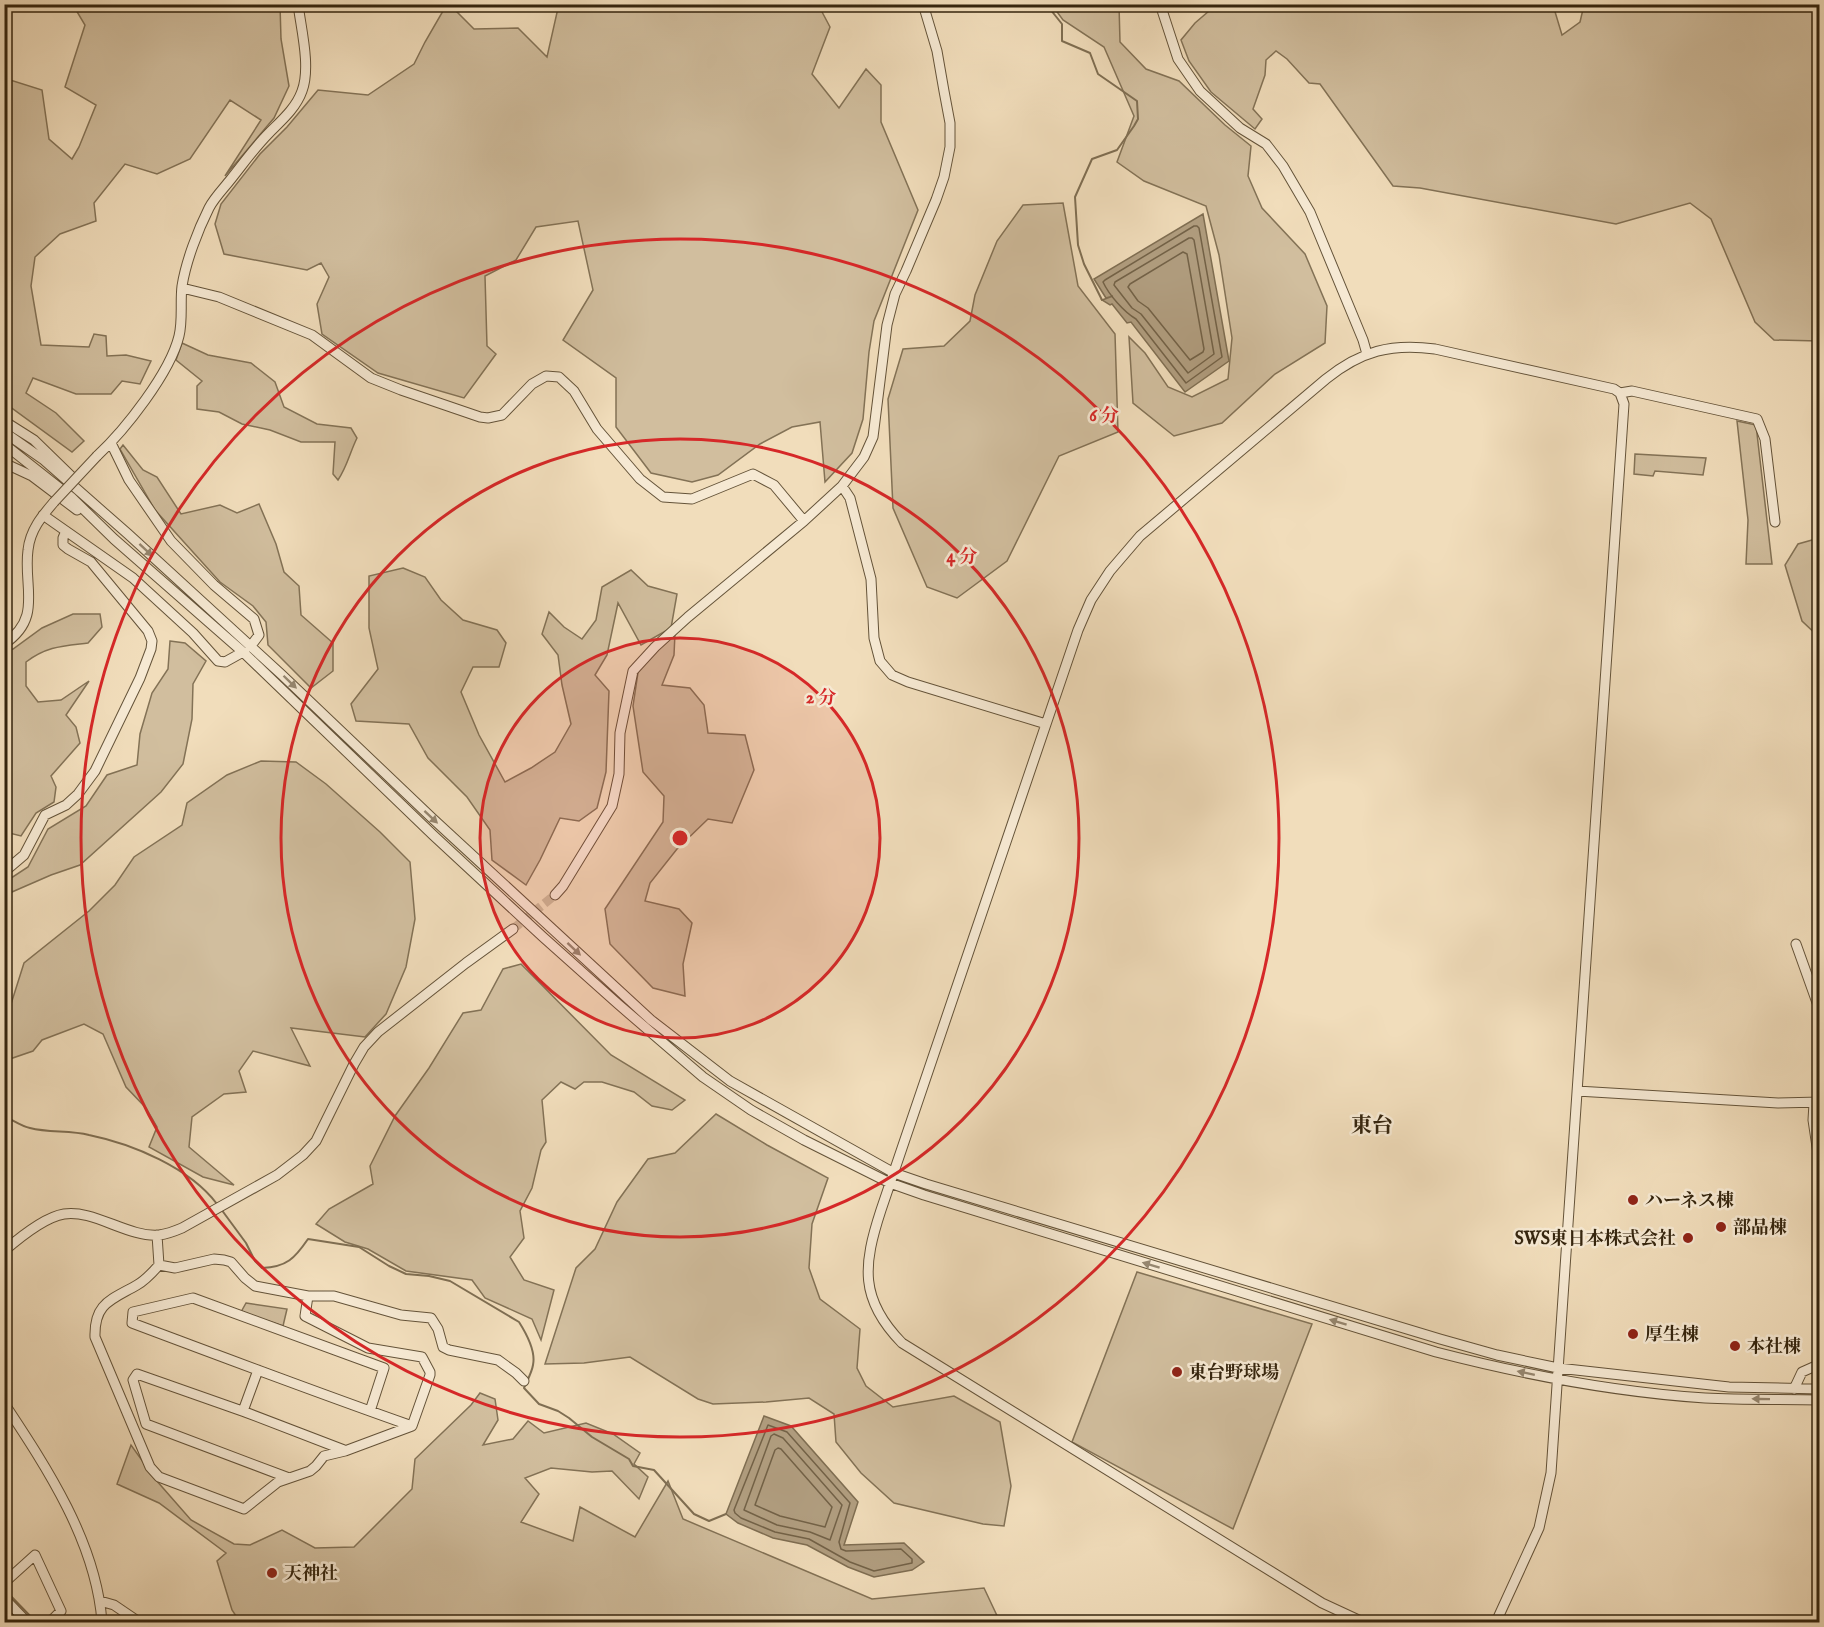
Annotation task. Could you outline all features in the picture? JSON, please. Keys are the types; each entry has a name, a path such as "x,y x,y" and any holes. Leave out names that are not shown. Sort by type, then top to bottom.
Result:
{"street":[{"path":"4,644 20,630 27,615 30,600 27,563 31,534 54,502 111,443 135,414 161,375 179,336 185,268 209,206 267,135 296,104 303,89 306,66 298,4"},
{"path":"555,895 612,806 619,774 620,733 633,671 688,617 804,521 842,486 864,457 873,437 887,325 894,294 936,200 944,177 950,147 950,123 923,4"},
{"path":"1160,4 1178,59 1200,91 1240,128 1266,144 1283,166 1310,212 1367,354"},
{"path":"182,288 219,297 312,335 371,378 480,417 502,415 532,384 546,376 559,377 574,391 597,429 640,479 663,497 692,499 753,474 774,485 804,521"},
{"path":"1363,1623 1322,1603 902,1343 881,1317 870,1288 868,1273 871,1242 890,1183 1078,630 1101,584 1140,536 1342,366 1367,354 1394,347 1409,346 1435,349 1600,385 1620,393 1624,404 1551,1473 1539,1528 1496,1623"},
{"path":"1620,393 1632,391 1757,419 1765,440 1775,522"},
{"path":"4,421 42,447 433,835 543,937 703,1077 759,1115 804,1140 890,1183 973,1211 1436,1352 1494,1367 1557,1380 1698,1397 1820,1400"},
{"path":"4,432 44,460 128,534"},
{"path":"43,515 133,578 193,633 218,661 225,662 247,649 258,635 254,619 214,585 171,540 129,480 111,443"},
{"path":"4,444 71,497 114,539"},
{"path":"4,463 32,476 282,675 432,818 651,1020 730,1081 894,1173 987,1203 1497,1355 1558,1368 1729,1387 1820,1389"},
{"path":"842,486 850,498 871,579 874,638 880,661 892,675 908,682 1046,724"},
{"path":"4,872 24,855 45,814 66,805 78,794 95,771 140,678 151,649 152,641 148,631 105,577 92,562 63,545 66,531"},
{"path":"4,1251 33,1229 65,1213 80,1214 131,1230 157,1235 182,1228 277,1174 303,1155 315,1141 354,1064 364,1047 378,1032 513,929"},
{"path":"1796,944 1820,1011"},
{"path":"1576,1091 1778,1103 1817,1102 1813,1120 1820,1167"},
{"path":"157,1235 159,1265 139,1284 114,1296 103,1306 96,1320 95,1337 154,1473 165,1481 244,1509 278,1482 310,1471 324,1456 412,1426"},
{"path":"159,1265 175,1268 214,1259 224,1260 231,1263 255,1286 308,1296 334,1296 401,1315 431,1318 438,1329 443,1347 498,1360 524,1381"},
{"path":"308,1296 305,1316 368,1348 422,1357 430,1375 412,1426"},
{"path":"370,1411 384,1368 193,1298 133,1312 132,1323 258,1370 370,1411 412,1426"},
{"path":"1794,1389 1802,1372 1820,1364"},
{"path":"243,1411 258,1370"},
{"path":"289,1478 146,1425 133,1380 137,1374 345,1450"},
{"path":"4,1403 58,1487 82,1544 100,1601 102,1623"},
{"path":"4,1583 35,1555 61,1611 51,1623"},
{"path":"4,1598 27,1623"},
{"path":"100,1601 114,1605 139,1623"}],"shaded area":[{"path":"447,4 474,29 518,28 547,57 560,5 809,5 821,10 830,27 812,74 839,108 866,69 881,85 881,122 918,210 874,321 863,419 852,453 825,482 820,422 792,427 760,444 718,475 692,482 651,473 616,427 616,378 563,340 593,290 578,221 536,227 516,260 485,276 487,346 496,354 464,398 378,373 322,334 317,304 329,277 321,263 307,270 224,254 215,224 221,204 260,154 287,127 318,90 368,95 414,64"},
{"path":"73,5 280,5 281,39 289,86 274,118 225,176 261,120 230,100 190,159 157,174 125,164 94,203 96,221 60,234 35,257 31,286 41,345 89,347 94,334 106,336 107,356 126,355 151,361 140,384 122,381 111,394 76,394 33,378 26,393 56,413 84,441 72,452 5,403 4,78 42,90 49,139 72,159 96,105 65,87 85,25"},
{"path":"1052,5 1119,5 1120,42 1146,69 1179,81 1225,125 1251,146 1248,176 1262,208 1305,254 1327,306 1325,343 1275,374 1222,423 1174,436 1133,403 1129,337 1145,353 1168,387 1192,397 1228,379 1232,338 1219,255 1206,206 1144,181 1117,162 1134,116 1104,47 1063,20"},
{"path":"1216,5 1553,5 1562,35 1580,22 1584,5 1819,5 1819,341 1774,340 1755,322 1711,219 1690,203 1616,224 1420,188 1393,186 1320,84 1309,83 1287,59 1276,51 1266,60 1265,75 1253,109 1262,119 1255,129 1211,92 1189,61 1181,40 1195,23"},
{"path":"1063,203 1078,286 1115,334 1118,432 1059,456 1007,561 957,598 927,587 893,508 888,399 903,349 944,346 970,321 975,295 997,241 1023,205"},
{"path":"182,343 208,355 251,363 275,382 284,407 317,424 351,428 357,438 338,480 333,474 335,442 301,442 270,430 242,424 219,412 197,409 197,386 202,381 176,360"},
{"path":"1737,421 1756,425 1772,564 1746,564 1748,520"},
{"path":"123,445 143,470 157,477 181,514 220,505 237,513 259,504 276,544 284,572 299,586 301,615 333,643 333,671 311,688 268,645 266,622 253,606 220,582 155,510 120,449"},
{"path":"1635,454 1706,458 1703,475 1655,471 1653,476 1634,474"},
{"path":"1820,538 1819,637 1802,621 1785,565 1798,544"},
{"path":"403,568 425,577 441,600 463,620 497,630 506,643 499,667 473,667 461,692 479,735 505,782 555,752 571,724 558,655 542,634 549,612 564,627 582,639 596,620 602,587 631,570 648,586 677,594 671,628 641,645 618,603 607,655 595,675 609,691 606,772 597,808 579,821 560,818 526,885 492,860 490,830 467,797 428,758 409,724 356,721 351,704 378,669 369,628 369,576"},
{"path":"73,614 100,614 102,627 88,643 48,650 26,662 26,686 38,702 61,700 89,681 66,715 76,727 80,743 51,776 56,787 54,802 36,813 21,836 5,832 5,652 13,649 42,628"},
{"path":"675,633 674,655 662,685 690,688 704,705 708,733 745,735 754,770 732,823 708,819 677,849 650,883 645,901 679,909 692,923 683,964 685,996 653,988 610,944 605,909 663,822 664,796 643,772 633,706 639,666"},
{"path":"170,641 185,643 206,661 193,684 192,719 183,764 161,792 80,865 5,895 5,882 28,867 48,829 86,806 107,775 137,765 140,734 152,693 168,669"},
{"path":"261,761 296,762 326,784 410,862 415,919 406,967 386,1014 365,1037 291,1028 310,1066 253,1051 239,1071 246,1092 224,1094 192,1117 189,1147 234,1185 203,1177 149,1147 157,1127 146,1108 126,1087 103,1034 84,1024 42,1040 33,1051 7,1060 5,1063 5,1023 24,963 89,911 115,885 134,857 182,825 187,803 227,775"},
{"path":"521,964 611,1055 685,1100 672,1110 652,1106 634,1092 602,1082 584,1082 575,1089 561,1082 542,1100 546,1142 541,1150 532,1188 520,1211 524,1238 510,1257 524,1280 554,1290 541,1340 532,1319 485,1298 472,1280 406,1271 368,1249 345,1242 316,1224 329,1209 373,1184 370,1166 395,1116 429,1068 463,1013 481,1010 503,969"},
{"path":"716,1114 828,1178 812,1224 809,1268 820,1299 860,1329 857,1368 866,1386 893,1407 954,1396 1000,1422 1011,1486 1004,1526 983,1524 894,1503 861,1473 836,1442 834,1414 809,1398 713,1404 698,1399 630,1357 584,1363 545,1364 576,1268 595,1249 617,1202 648,1159 675,1153"},
{"path":"1137,1272 1312,1324 1233,1529 1072,1442"},
{"path":"246,1303 287,1309 283,1326 241,1312"},
{"path":"480,1393 495,1399 498,1420 483,1445 513,1439 528,1421 544,1433 586,1423 613,1434 640,1453 634,1464 648,1477 639,1499 612,1471 592,1472 551,1468 525,1478 539,1494 521,1522 573,1541 580,1507 635,1537 668,1481 683,1519 872,1599 984,1588 1000,1622 240,1622 232,1610 217,1561 226,1553 159,1503 117,1484 131,1445 156,1480 191,1520 234,1544 250,1545 282,1530 315,1548 354,1547 412,1489 415,1459 471,1405"}],"water":[{"path":"1203,214 1229,361 1185,392 1131,322 1127,323 1112,304 1102,300 1113,296 1106,298 1094,279"},
{"path":"764,1416 791,1426 858,1502 844,1545 904,1543 924,1562 912,1570 874,1577 848,1567 807,1545 773,1538 738,1523 726,1514"}],"waterway":[{"path":"1046,4 1062,24 1062,41 1090,53 1098,74 1137,101 1138,119 1134,126 1117,150 1092,159 1075,197 1078,245 1084,264 1102,300"},
{"path":"4,1116 30,1128 82,1133 142,1151 192,1179 217,1204"},
{"path":"221,1209 262,1268 278,1266 289,1260 308,1239 359,1247 406,1274 450,1281 519,1322 530,1342 534,1360 532,1371 524,1388 539,1404 569,1418 592,1437 629,1459 633,1466 654,1470 694,1514 709,1521 726,1514"},
{"path":"4,1589 36,1622"}],"tunnel":[{"path":"513,929 555,895"}],"place":[{"name":"ハーネス棟","path":"1633,1200"},
{"name":"部品棟","path":"1721,1227"},
{"name":"SWS東日本株式会社","path":"1688,1238"},
{"name":"厚生棟","path":"1633,1334"},
{"name":"本社棟","path":"1735,1346"},
{"name":"東台野球場","path":"1177,1372"},
{"name":"天神社","path":"272,1573"}],"district":[{"name":"東台","path":"1372,1125"}]}
